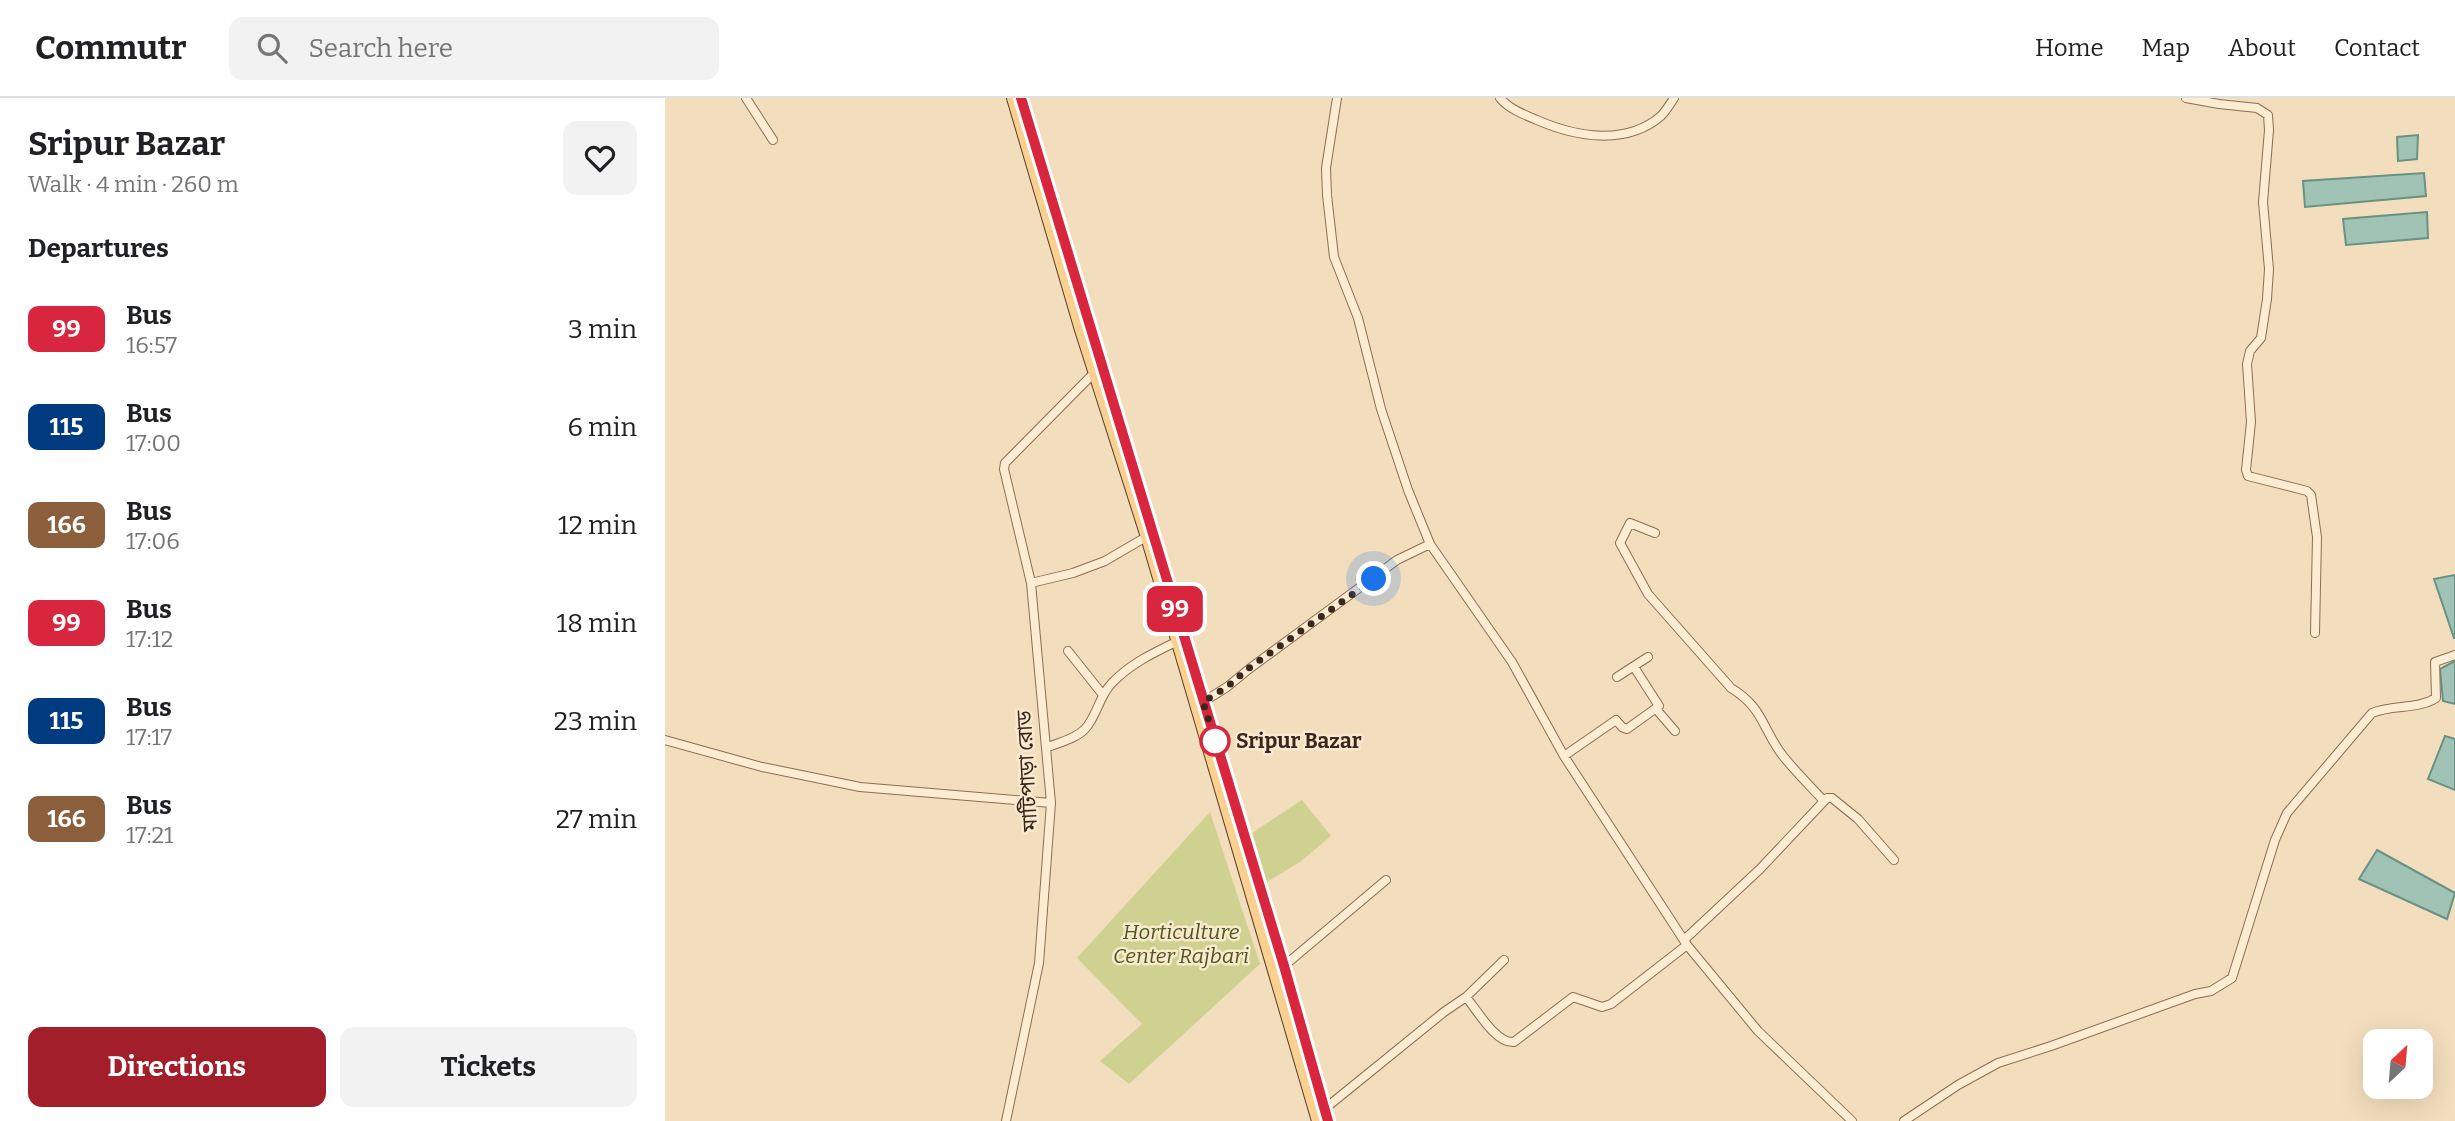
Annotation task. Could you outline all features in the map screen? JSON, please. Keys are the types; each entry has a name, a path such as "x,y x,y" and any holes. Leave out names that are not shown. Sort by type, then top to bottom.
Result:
{"main road":[{"path":"1012,98 1322,1116"},
{"path":"1021,98 1284,966 1322,1116"}],"street":[{"path":"746,98 773,140"},
{"path":"1337,98 1326,168 1334,257 1357,318 1389,432 1430,544 1512,662 1564,755 1686,942 1758,1031 1852,1121"},
{"path":"1500,98 1541,122 1588,137 1616,136 1639,129 1662,115 1674,98"},
{"path":"2186,98 2257,108 2268,115 2263,202 2269,269 2261,338 2250,351 2247,364 2251,422 2246,470 2248,476 2257,480 2307,491 2311,495 2318,537 2315,633"},
{"name":"মাটিপাড়া রোড","path":"1006,1121 1039,963 1051,803 1031,583 1004,470 1005,463 1094,373"},
{"path":"1655,533 1630,523 1620,543 1647,594 1731,688 1747,697 1757,709 1781,754 1823,800"},
{"path":"1031,583 1073,573 1105,561 1146,537"},
{"path":"1203,702 1397,560 1430,544"},
{"path":"1046,748 1079,734 1085,729 1112,683 1136,663 1176,642"},
{"path":"1068,651 1103,695"},
{"path":"1904,1121 1958,1085 1998,1063 2195,994 2211,991 2232,978 2275,840 2287,813 2372,713 2381,709 2420,705 2436,698 2435,662 2455,655"},
{"path":"1617,677 1648,657"},
{"path":"1564,755 1616,720 1627,729 1656,709 1658,703 1635,667"},
{"path":"1656,709 1675,731"},
{"path":"665,740 762,766 860,787 1051,803"},
{"path":"1466,997 1500,1039 1509,1043 1514,1042 1573,997 1606,1007 1626,994 1686,942 1760,869 1827,797 1858,819 1895,860"},
{"path":"1284,966 1386,880"},
{"path":"1322,1116 1429,1024 1466,997 1504,960"}],"green space":[{"path":"1302,800 1331,836 1300,862 1265,883 1252,833"},
{"name":"Horticulture Center Rajbari","path":"1210,812 1260,964 1129,1084 1100,1061 1142,1024 1077,958"}],"shaded area":[{"path":"2418,135 2417,159 2398,161 2397,137"},
{"path":"2424,173 2426,196 2305,207 2303,181"},
{"path":"2427,212 2428,238 2346,245 2343,219"},
{"path":"2455,575 2455,638 2454,638 2434,579"},
{"path":"2455,661 2455,704 2443,701 2440,669"},
{"path":"2445,736 2455,739 2455,790 2428,779"},
{"path":"2377,850 2455,893 2447,919 2359,879"}],"bus line":[{"name":"99","path":"1021,98 1284,966 1328,1121"}],"place":[{"name":"Sripur Bazar","path":"1215,741"}],"route":[{"path":"1215,741 1219,754 1203,702 1374,579"}]}
